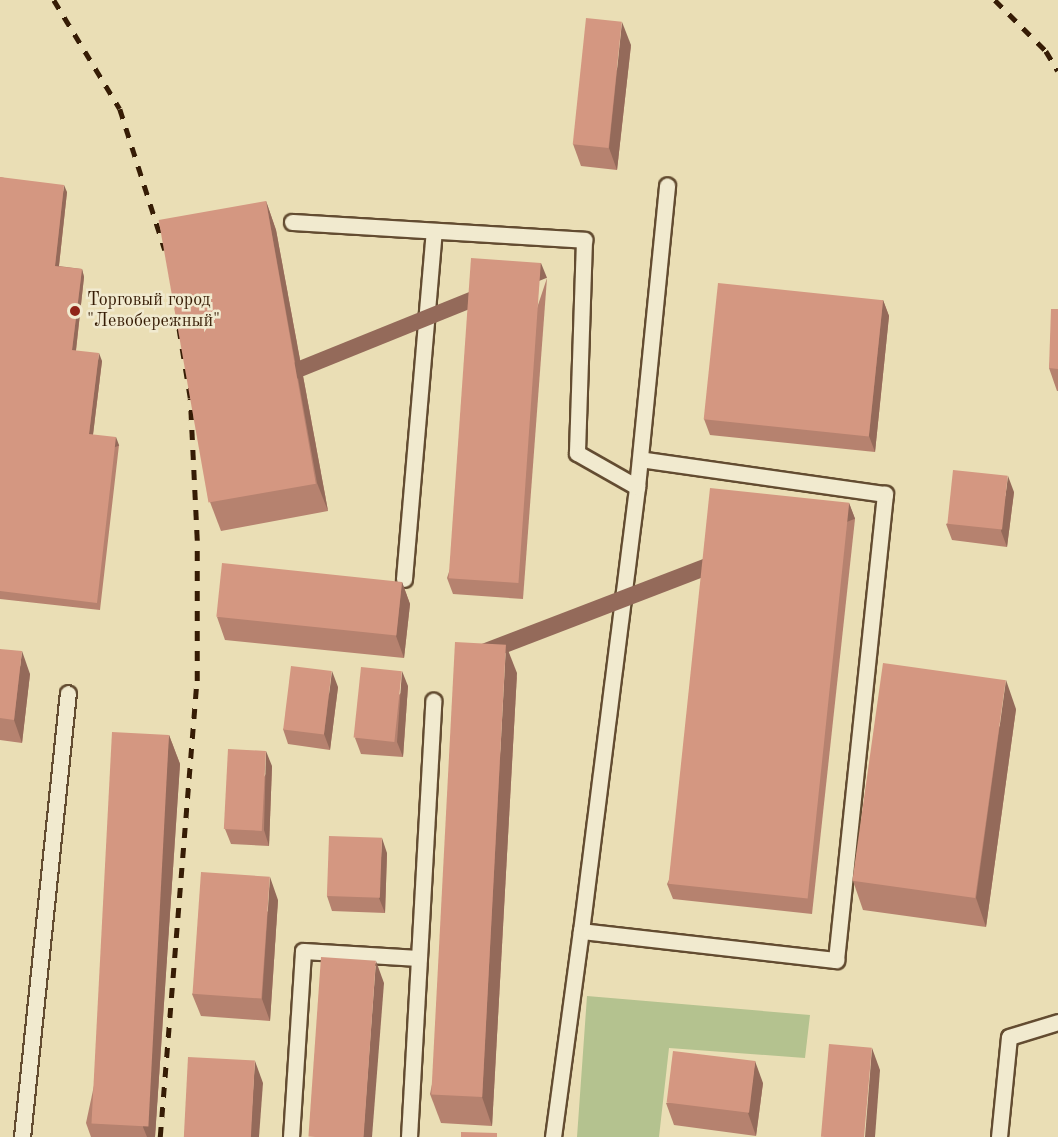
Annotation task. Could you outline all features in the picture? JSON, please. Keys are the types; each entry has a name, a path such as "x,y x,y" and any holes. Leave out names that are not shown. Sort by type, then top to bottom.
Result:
{"lane":[{"path":"553,1137 582,931 637,487 668,185"},
{"path":"292,222 584,240 577,453 637,487"},
{"path":"404,579 434,231"},
{"path":"582,931 836,960 885,494 640,459"},
{"path":"22,1137 68,693"},
{"path":"409,1137 433,701"},
{"path":"291,1137 303,951 419,958"},
{"path":"999,1137 1009,1037 1058,1022"}],"green space":[{"path":"587,996 810,1015 805,1058 669,1048 659,1137 577,1137"}],"building":[{"path":"586,18 622,22 609,148 573,144"},
{"path":"0,177 64,185 55,266 82,269 72,350 99,353 89,434 116,437 97,603 0,591"},
{"path":"266,201 316,484 208,503 159,220"},
{"path":"471,258 541,263 518,583 449,578"},
{"path":"718,283 883,300 869,437 704,419"},
{"path":"1051,309 1058,309 1058,369 1049,368"},
{"path":"953,470 1008,476 1002,529 947,524"},
{"path":"710,488 849,503 808,898 668,884"},
{"path":"222,563 402,582 396,636 216,617"},
{"path":"455,642 506,645 482,1097 431,1094"},
{"path":"0,649 22,651 14,720 0,718"},
{"path":"883,663 1006,680 975,898 852,881"},
{"path":"291,666 332,671 324,735 283,730"},
{"path":"361,667 402,671 394,742 354,738"},
{"path":"112,732 169,735 148,1126 91,1123"},
{"path":"228,749 266,751 262,831 224,829"},
{"path":"329,836 382,838 380,898 327,896"},
{"path":"201,872 270,877 261,999 192,994"},
{"path":"321,957 376,961 364,1137 308,1137"},
{"path":"829,1044 872,1048 864,1137 821,1137"},
{"path":"673,1051 755,1061 749,1113 667,1103"},
{"path":"188,1057 255,1061 251,1137 184,1137"},
{"path":"461,1132 497,1133 497,1137 461,1137"}],"railway":[{"path":"54,0 120,109 165,250"},
{"path":"995,0 1046,51 1058,71"},
{"path":"160,1137 197,681 197,540 190,398 177,318"}],"place":[{"name":"Торговый город \"Левобережный\"","path":"75,311"}]}
